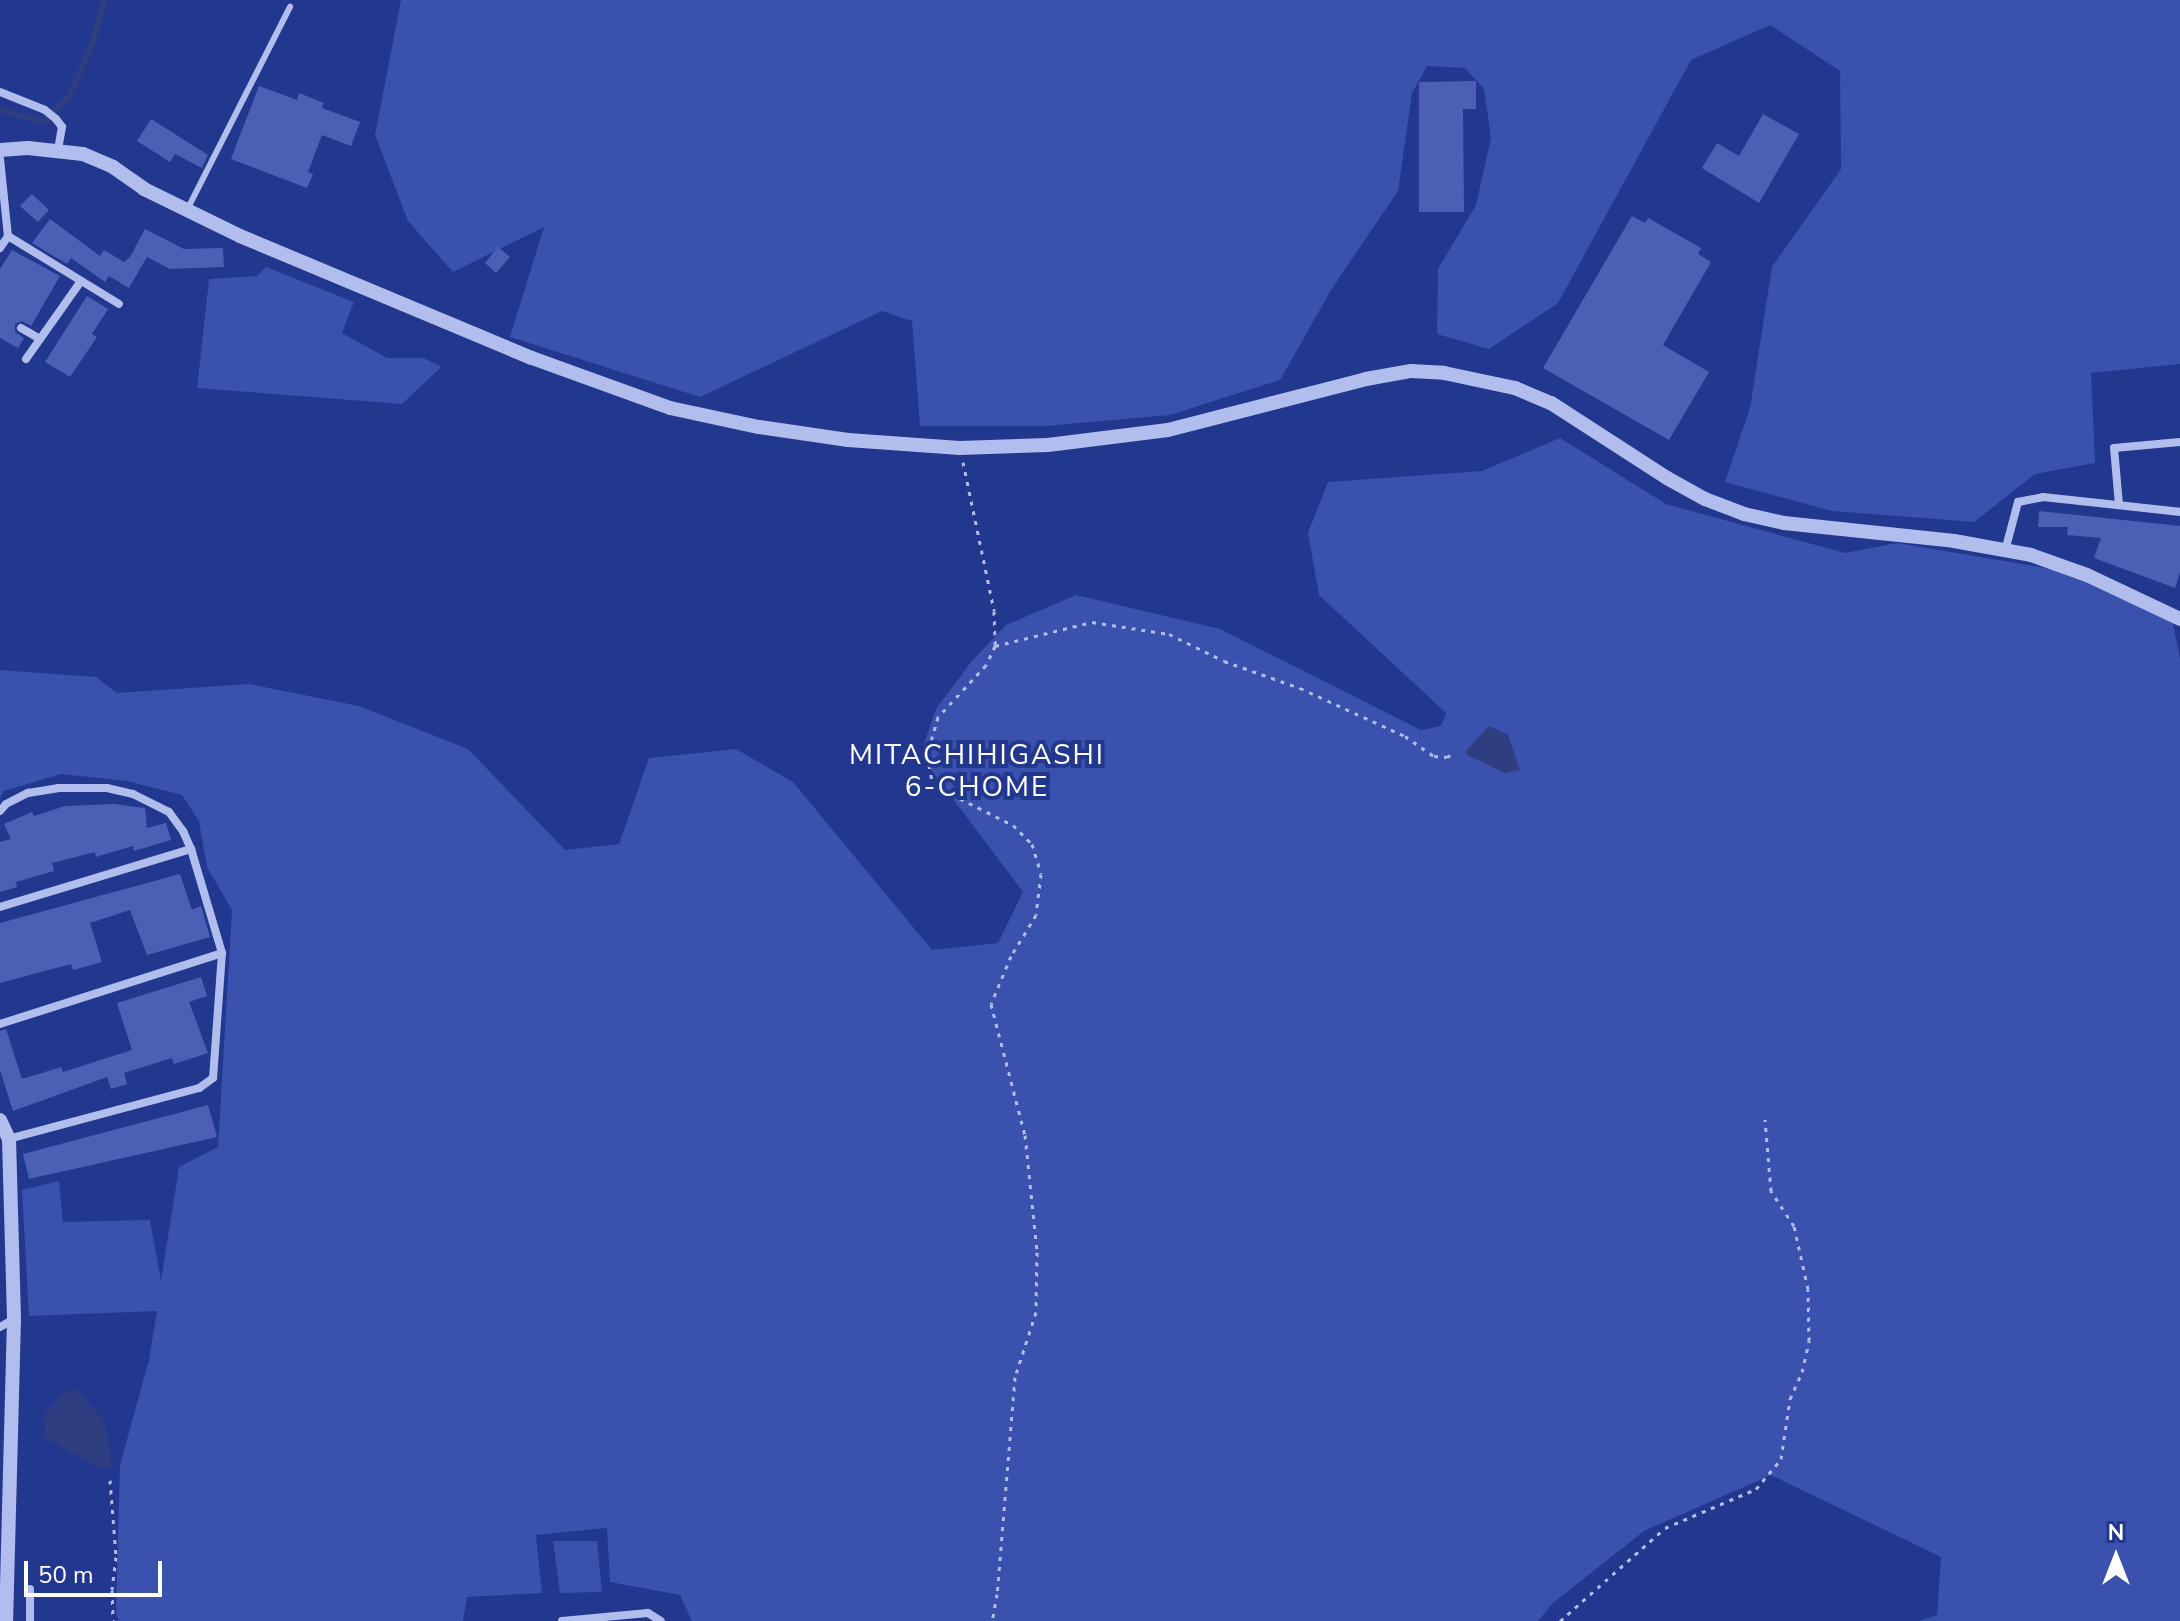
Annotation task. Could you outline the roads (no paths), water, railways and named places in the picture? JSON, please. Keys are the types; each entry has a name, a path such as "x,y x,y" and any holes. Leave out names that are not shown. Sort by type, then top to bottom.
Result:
{"street":[{"path":"0,92 45,110 56,119 62,127 58,150"},
{"path":"0,150 58,150 83,154 113,167 144,189 187,210 532,358 670,408 759,427 848,440 960,448 1048,445 1168,430 1366,379 1411,371 1444,373 1515,388 1551,403 1667,478 1705,499 1744,514 1784,523 1954,541 2057,563 2180,619"},
{"path":"0,159 8,236 0,248"},
{"path":"8,236 119,304"},
{"path":"26,359 81,281"},
{"path":"21,328 40,339"},
{"path":"2119,505 2114,448 2180,442"},
{"path":"2005,551 2018,502 2043,497 2180,512"},
{"path":"0,811 6,804 28,793 58,788 107,788 133,794 169,812 191,849 222,953 213,1078 199,1088 9,1139"},
{"path":"0,907 191,849"},
{"path":"0,1024 222,953"},
{"path":"0,1120 9,1139 5,1181 14,1319 4,1478 4,1615"},
{"path":"0,1327 14,1319"},
{"path":"30,1589 30,1621"},
{"path":"562,1621 648,1613 661,1621"}],"lane":[{"path":"187,210 290,7"}],"waterway":[{"path":"0,110 44,122 69,96 91,47 105,0"}],"district":[{"name":"MITACHIHIGASHI 6-CHOME","path":"977,771"}]}
